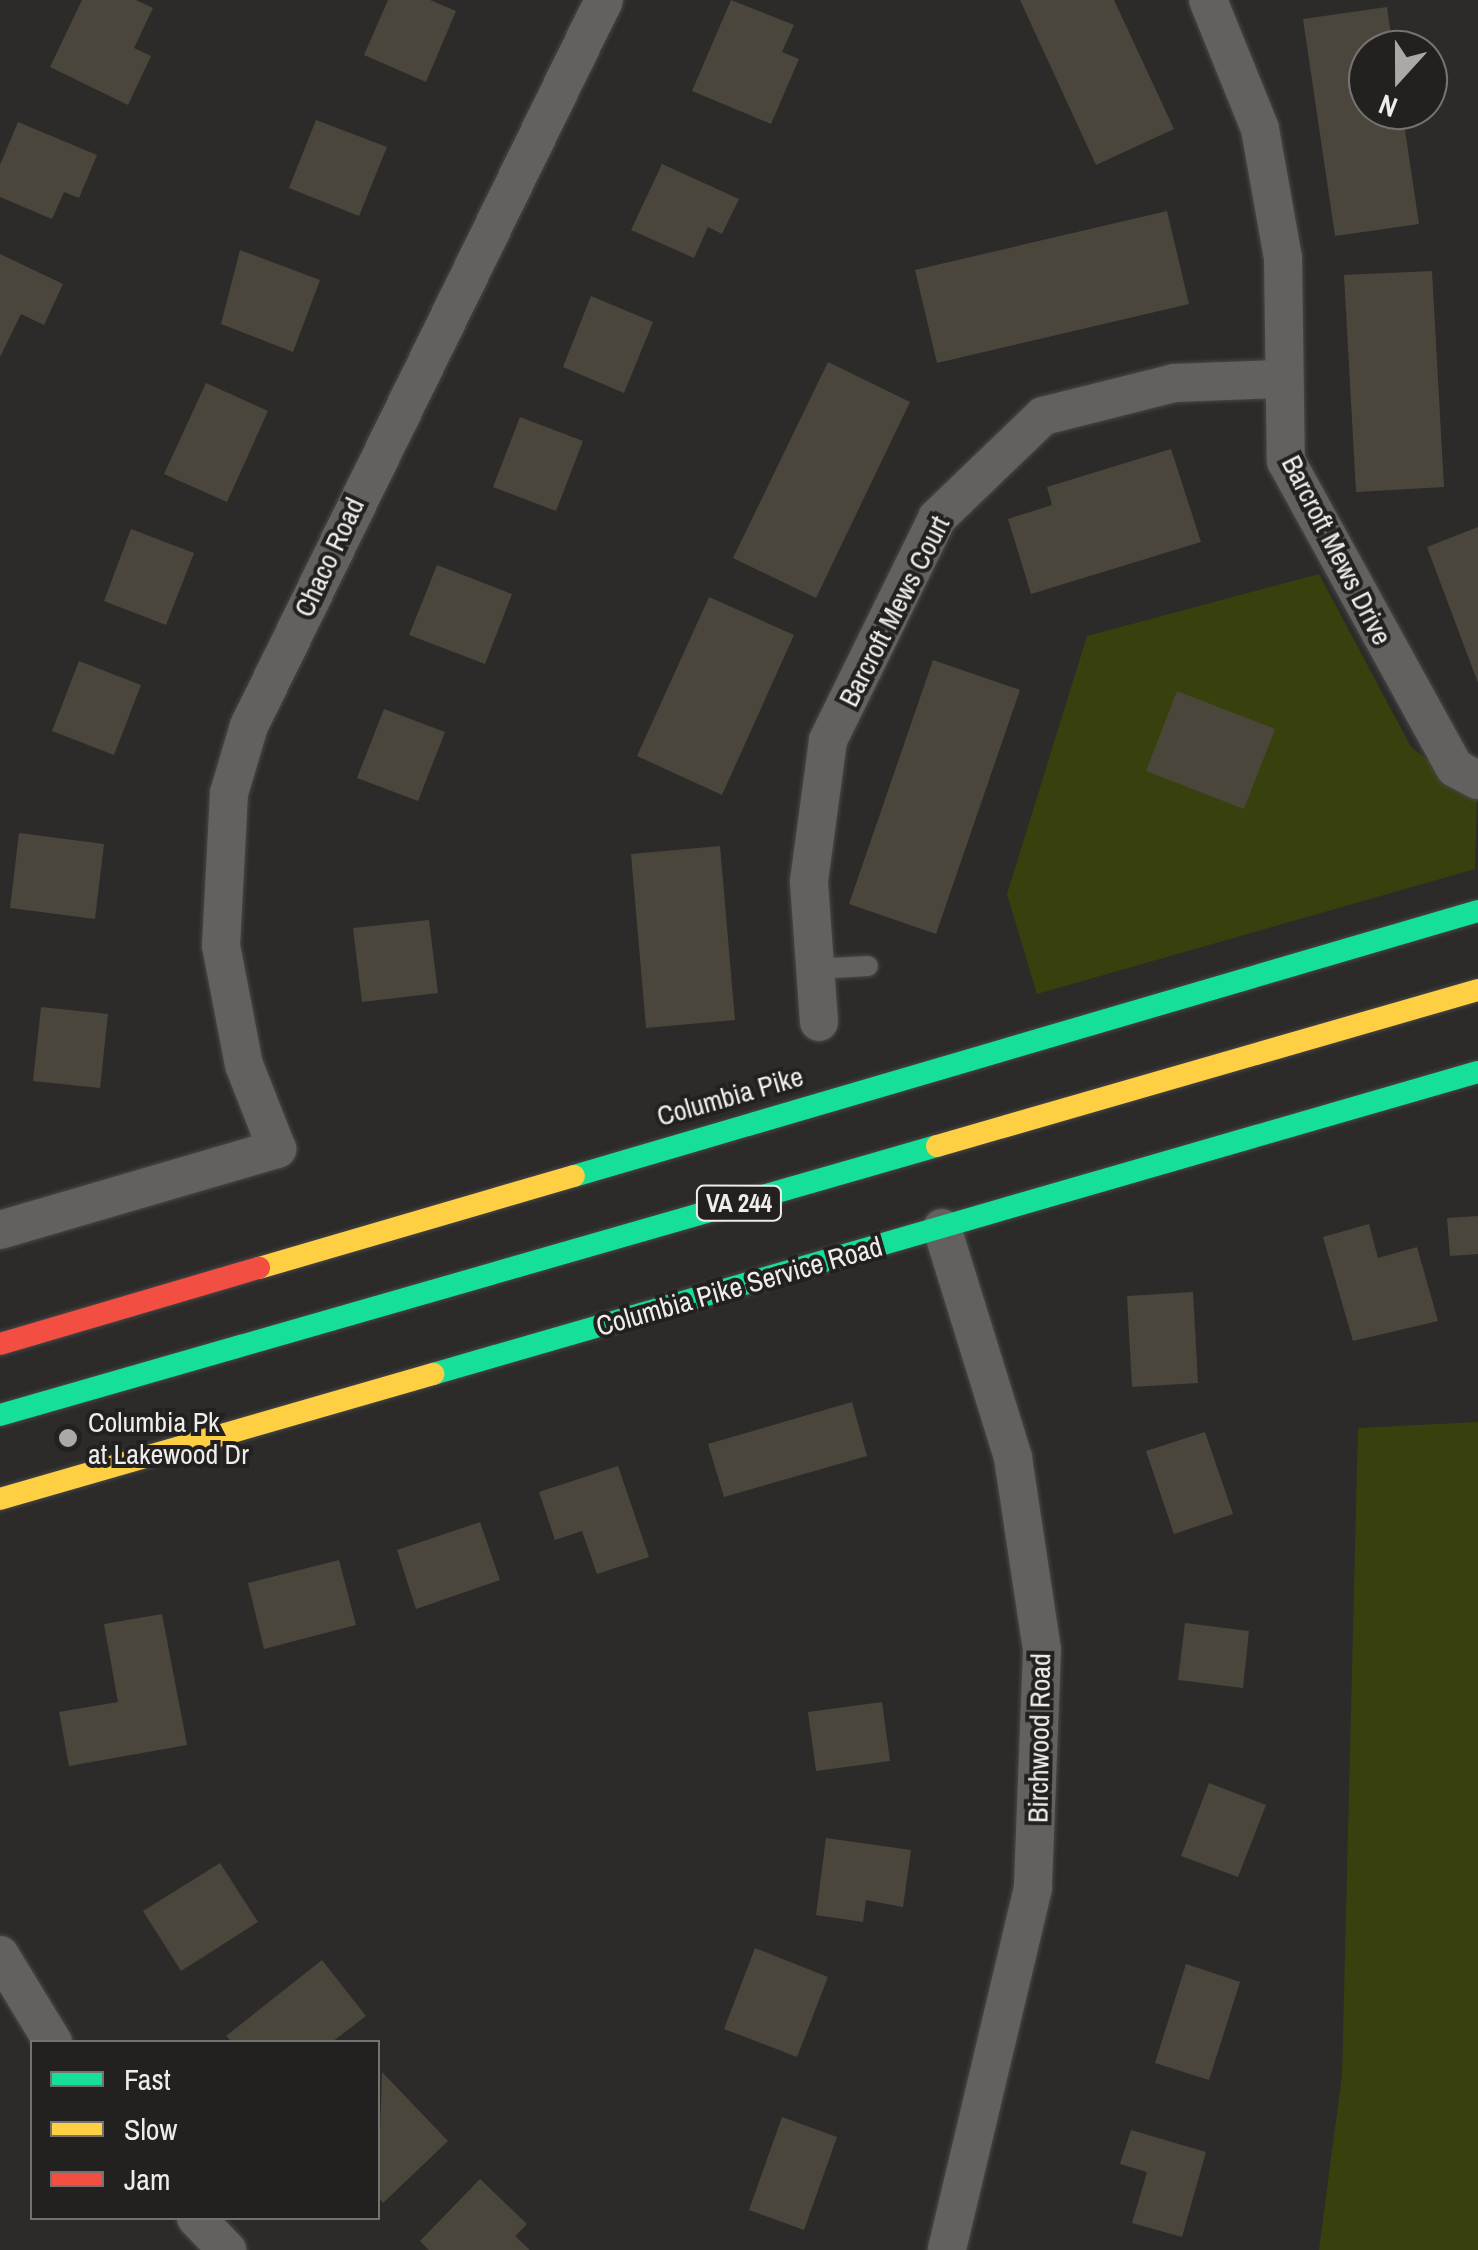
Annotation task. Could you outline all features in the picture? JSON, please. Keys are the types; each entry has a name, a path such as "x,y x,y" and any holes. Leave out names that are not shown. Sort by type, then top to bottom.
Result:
{"main road":[{"name":"Columbia Pike","path":"0,1344 1478,911"},
{"name":"VA 244","path":"0,1416 1478,990"},
{"name":"Columbia Pike Service Road","path":"0,1499 1478,1072"}],"street":[{"name":"Chaco Road","path":"0,1230 277,1149 244,1065 221,946 229,793 274,672 604,0"},
{"name":"Barcroft Mews Drive","path":"1208,0 1260,129 1283,258 1279,379 1286,460 1454,768 1478,780"},
{"name":"Barcroft Mews Court","path":"819,1022 809,881 828,740 937,518 1043,416 1174,383 1279,379"},
{"name":"Birchwood Road","path":"942,1228 1013,1458 1032,1554 1042,1688 1033,1888 948,2250"},
{"path":"0,1954 51,2040"},
{"path":"198,2220 227,2250"}],"lane":[{"path":"815,969 868,966"}],"green space":[{"path":"1319,574 1411,747 1477,796 1475,869 1037,994 1007,894 1087,636"},
{"path":"1478,1422 1478,2250 1319,2250 1342,2075 1358,1428"}],"building":[{"path":"82,0 136,0 153,8 134,48 151,56 128,105 50,67"},
{"path":"388,0 430,0 456,11 426,82 364,55"},
{"path":"731,0 794,25 782,52 799,59 771,124 692,91"},
{"path":"1020,0 1114,0 1174,129 1096,165"},
{"path":"1387,7 1390,30 1348,30 1348,130 1405,130 1419,224 1335,236 1303,19"},
{"path":"316,120 387,147 359,216 289,188"},
{"path":"18,122 97,155 79,198 64,192 52,219 0,197 0,165"},
{"path":"662,164 739,199 722,234 708,227 694,258 631,230"},
{"path":"1167,211 1189,304 937,363 915,270"},
{"path":"240,250 320,280 293,352 221,324"},
{"path":"0,254 63,284 44,325 21,314 0,357"},
{"path":"1432,271 1444,487 1356,492 1344,275"},
{"path":"591,296 653,322 624,393 563,367"},
{"path":"828,362 910,402 816,598 733,558"},
{"path":"206,383 268,411 227,502 164,474"},
{"path":"520,417 583,441 556,511 493,487"},
{"path":"1171,449 1201,542 1031,594 1008,519 1052,505 1047,487"},
{"path":"1478,527 1478,683 1427,547"},
{"path":"131,529 194,553 166,625 104,601"},
{"path":"437,565 512,594 485,664 409,635"},
{"path":"709,597 794,635 722,795 637,756"},
{"path":"933,660 1020,690 936,934 849,904"},
{"path":"79,661 141,685 114,755 52,731"},
{"path":"1177,691 1275,729 1244,809 1146,771"},
{"path":"384,709 445,732 418,801 357,778"},
{"path":"19,833 104,844 95,919 10,908"},
{"path":"720,846 735,1020 646,1028 631,854"},
{"path":"429,920 438,993 362,1002 353,928"},
{"path":"41,1007 108,1014 100,1088 33,1081"},
{"path":"1478,1216 1478,1254 1450,1256 1447,1218"},
{"path":"1369,1224 1378,1258 1417,1247 1438,1321 1353,1341 1323,1237"},
{"path":"1193,1292 1198,1383 1132,1387 1127,1296"},
{"path":"852,1402 867,1456 724,1497 708,1444"},
{"path":"1205,1432 1233,1514 1174,1534 1146,1451"},
{"path":"618,1466 649,1557 597,1574 582,1531 555,1540 539,1492"},
{"path":"480,1522 500,1580 416,1609 397,1550"},
{"path":"339,1560 356,1625 264,1649 248,1583"},
{"path":"162,1614 187,1745 69,1766 59,1712 118,1702 104,1624"},
{"path":"1185,1623 1249,1631 1243,1688 1178,1680"},
{"path":"882,1702 890,1761 816,1771 808,1712"},
{"path":"1209,1783 1266,1805 1238,1877 1181,1856"},
{"path":"826,1838 911,1850 903,1907 866,1900 863,1922 816,1915"},
{"path":"220,1863 258,1922 181,1971 143,1911"},
{"path":"755,1948 828,1977 797,2057 724,2029"},
{"path":"322,1960 366,2016 335,2040 230,2040 226,2036"},
{"path":"1186,1964 1240,1982 1209,2080 1155,2063"},
{"path":"382,2072 448,2141 383,2203 380,2199"},
{"path":"782,2117 837,2137 804,2230 749,2210"},
{"path":"1131,2130 1206,2152 1182,2237 1132,2223 1147,2172 1120,2164"},
{"path":"480,2179 527,2224 515,2236 530,2250 429,2250 420,2241"}],"traffic: fast":[{"path":"574,1176 1478,911"},
{"path":"433,1374 1478,1072"},
{"path":"0,1415 937,1146"}],"traffic: slow":[{"path":"937,1146 1478,990"},
{"path":"259,1268 574,1176"},
{"path":"0,1499 433,1374"}],"traffic: jam":[{"path":"0,1344 259,1268"}],"place":[{"name":"Columbia Pk at Lakewood Dr","path":"68,1438"}]}
